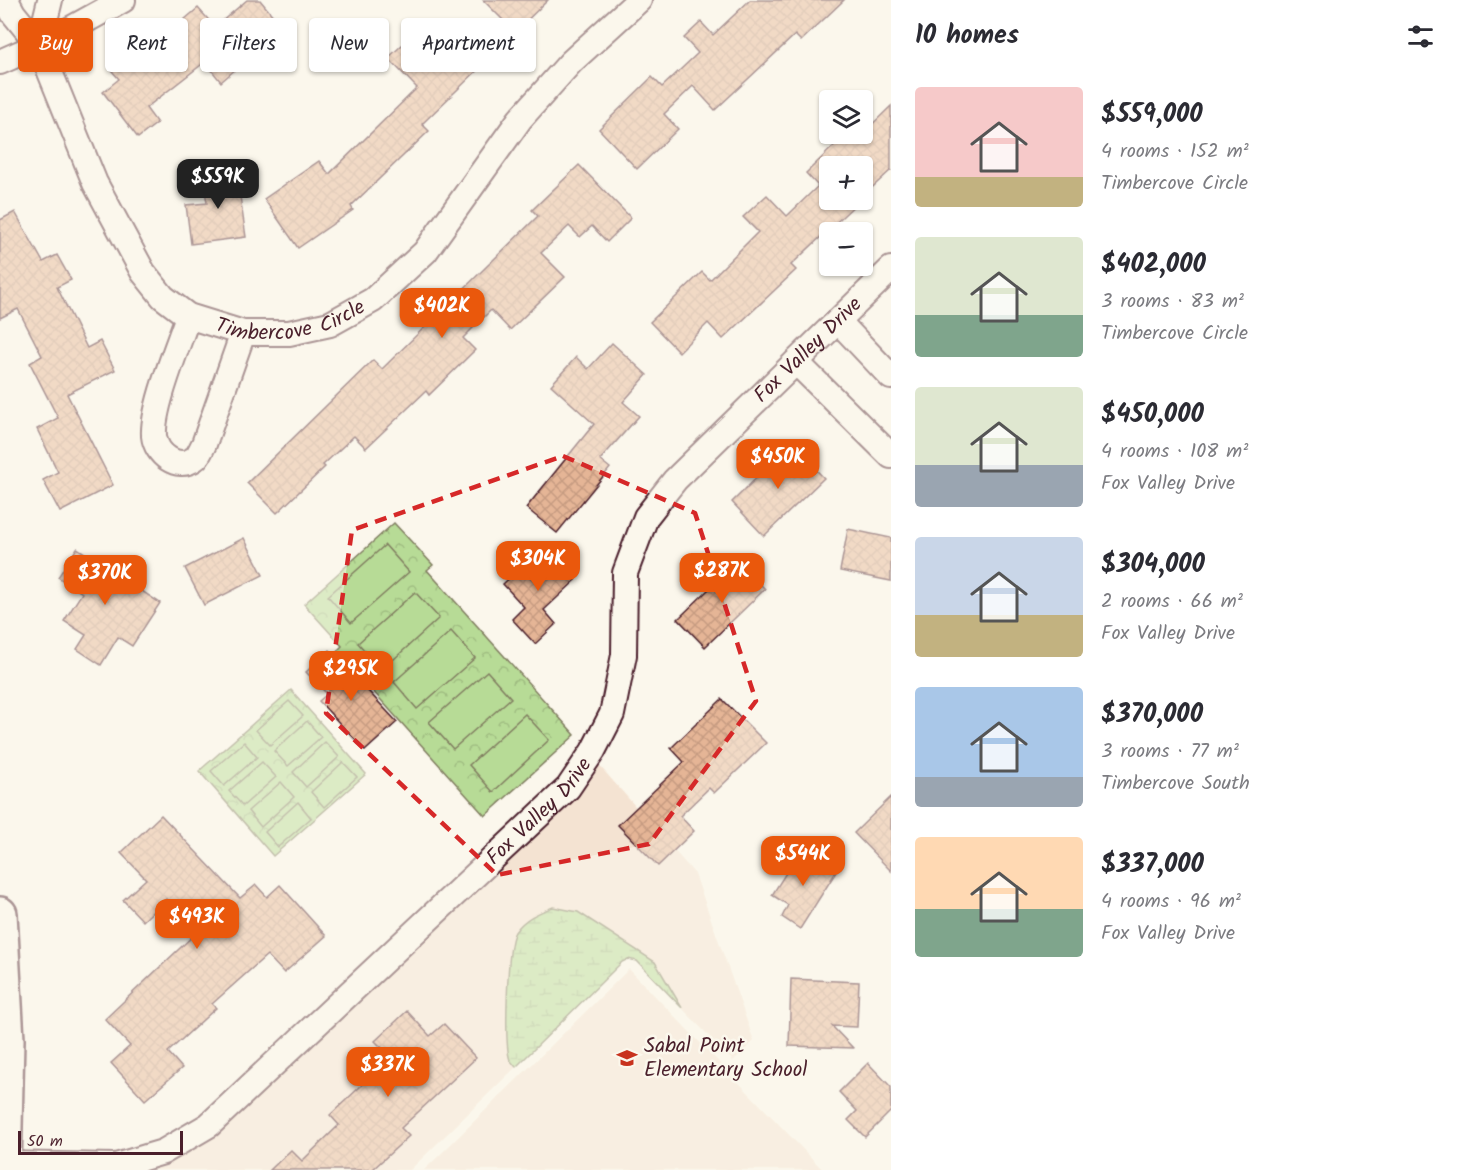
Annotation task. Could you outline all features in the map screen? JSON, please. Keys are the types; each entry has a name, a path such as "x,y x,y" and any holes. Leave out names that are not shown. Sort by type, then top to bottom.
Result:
{"main road":[{"path":"0,914 7,1040 3,1166"}],"street":[{"path":"6,11 37,0"},
{"path":"46,18 50,0"},
{"path":"89,18 123,0"},
{"name":"Timbercove Circle","path":"50,72 95,183 143,272 163,297 188,316 243,333 289,333 330,324 373,300 425,252 520,119 571,62 639,0"},
{"name":"Timbercove Circle","path":"6,11 18,23"},
{"path":"0,62 18,54"},
{"name":"Fox Valley Drive","path":"3,1166 116,1166 163,1152 209,1125 568,788 593,751 612,714 624,655 625,573 646,517 675,480 891,269"},
{"path":"188,316 156,412 154,438 161,453 172,462 184,464 196,458 204,444 243,333"},
{"path":"838,321 891,376"},
{"path":"796,362 891,456"}],"highlighted area":[{"path":"563,456 695,513 756,701 649,844 497,875 326,713 352,530"}],"shaded area":[{"path":"598,764 695,874 754,1041 733,1061 682,1008 655,962 578,912 514,934 509,966 506,1022 510,1059 516,1067 410,1170 141,1170"},
{"name":"Sabal Point Elementary School","path":"629,969 823,1170 424,1170 448,1147"}],"green space":[{"path":"394,523 433,565 427,570 575,735 485,816 337,651 342,646 304,604"},
{"path":"385,545 409,572 351,623 328,596"},
{"path":"415,592 439,618 382,670 358,643"},
{"path":"451,631 475,658 417,709 394,682"},
{"path":"487,671 511,698 453,749 429,722"},
{"path":"291,690 366,774 273,856 199,771"},
{"path":"289,701 303,716 270,745 256,730"},
{"path":"525,714 549,740 493,792 469,765"},
{"path":"307,721 321,737 288,766 274,751"},
{"path":"244,742 257,757 224,786 211,771"},
{"path":"325,742 339,757 306,787 293,772"},
{"path":"262,762 276,777 243,806 229,791"},
{"path":"343,762 357,777 324,807 311,792"},
{"path":"281,782 294,797 261,827 248,811"},
{"path":"298,802 311,818 278,847 265,832"},
{"path":"553,907 578,912 655,962 682,1008 637,961 628,959 622,962 516,1067 510,1060 507,1035 508,974 512,940 515,932 523,923"}],"building":[{"path":"247,0 260,0 275,18 226,18"},
{"path":"483,0 548,0 529,18 501,18"},
{"path":"750,0 844,0 801,41 795,35 715,110 693,86 664,114 678,129 637,169 599,129 652,77 662,87 698,53 684,38 701,22 713,35"},
{"path":"198,8 207,18 200,18 200,66 146,108 157,123 138,138 103,92 119,79 113,72 188,72 186,18"},
{"path":"401,46 401,71 389,59"},
{"path":"213,72 232,72 221,82"},
{"path":"402,72 476,72 422,124 429,131 351,206 353,210 298,248 264,199 319,161 329,174 417,88"},
{"path":"891,106 891,170 873,187 873,156 823,156 836,144 873,144 873,124"},
{"path":"819,160 819,210 849,210 837,222 819,222 819,239 791,265 796,270 723,339 708,323 679,352 650,322 702,272 710,280 758,232 743,217 767,195 787,216 818,186 806,173"},
{"path":"579,165 631,218 607,242 592,226 580,237 569,226 541,253 565,277 510,330 491,310 463,338 475,350 429,395 426,391 366,448 354,436 277,513 247,483 373,360 382,369 538,216 532,210"},
{"path":"236,169 246,237 191,244 186,205 207,203 202,173"},
{"path":"15,212 43,262 57,255 71,280 57,287 87,348 100,341 115,370 67,394 113,485 60,512 43,480 58,472 37,429 58,418 30,363 42,356 18,309 0,318 0,220"},
{"path":"612,343 647,375 623,402 639,416 600,460 610,468 557,533 526,508 594,424 551,385 576,357 588,369"},
{"path":"791,444 824,478 764,536 732,502"},
{"path":"848,529 891,538 891,581 840,571"},
{"path":"244,538 263,575 204,605 185,568"},
{"path":"545,545 576,580 544,610 556,624 535,644 512,619 524,607 503,584"},
{"path":"77,548 160,603 132,646 118,637 101,665 77,649 86,635 64,621 82,593 58,577"},
{"path":"738,561 765,589 705,647 678,619"},
{"path":"330,650 397,722 365,751 319,701 327,694 306,672"},
{"path":"722,699 766,743 714,793 709,788 680,816 694,831 658,866 618,825 684,762 671,748"},
{"path":"891,797 891,871 854,833"},
{"path":"161,815 240,898 256,885 267,897 280,885 326,936 284,973 267,955 212,1004 216,1008 168,1052 182,1068 145,1100 111,1063 130,1046 105,1019 197,932 166,899 143,921 123,900 146,879 121,853"},
{"path":"801,849 836,872 800,929 782,917 788,905 772,895"},
{"path":"791,979 859,982 857,1027 832,1026 853,1048 789,1046"},
{"path":"407,1011 430,1036 444,1024 476,1058 401,1128 409,1136 372,1170 270,1170 291,1150 302,1161 339,1125 330,1115 378,1070 374,1066 387,1053 375,1041"},
{"path":"868,1063 891,1087 891,1111 865,1137 848,1120 857,1111 839,1092"}],"place":[{"name":"Sabal Point Elementary School","path":"627,1058"}]}
